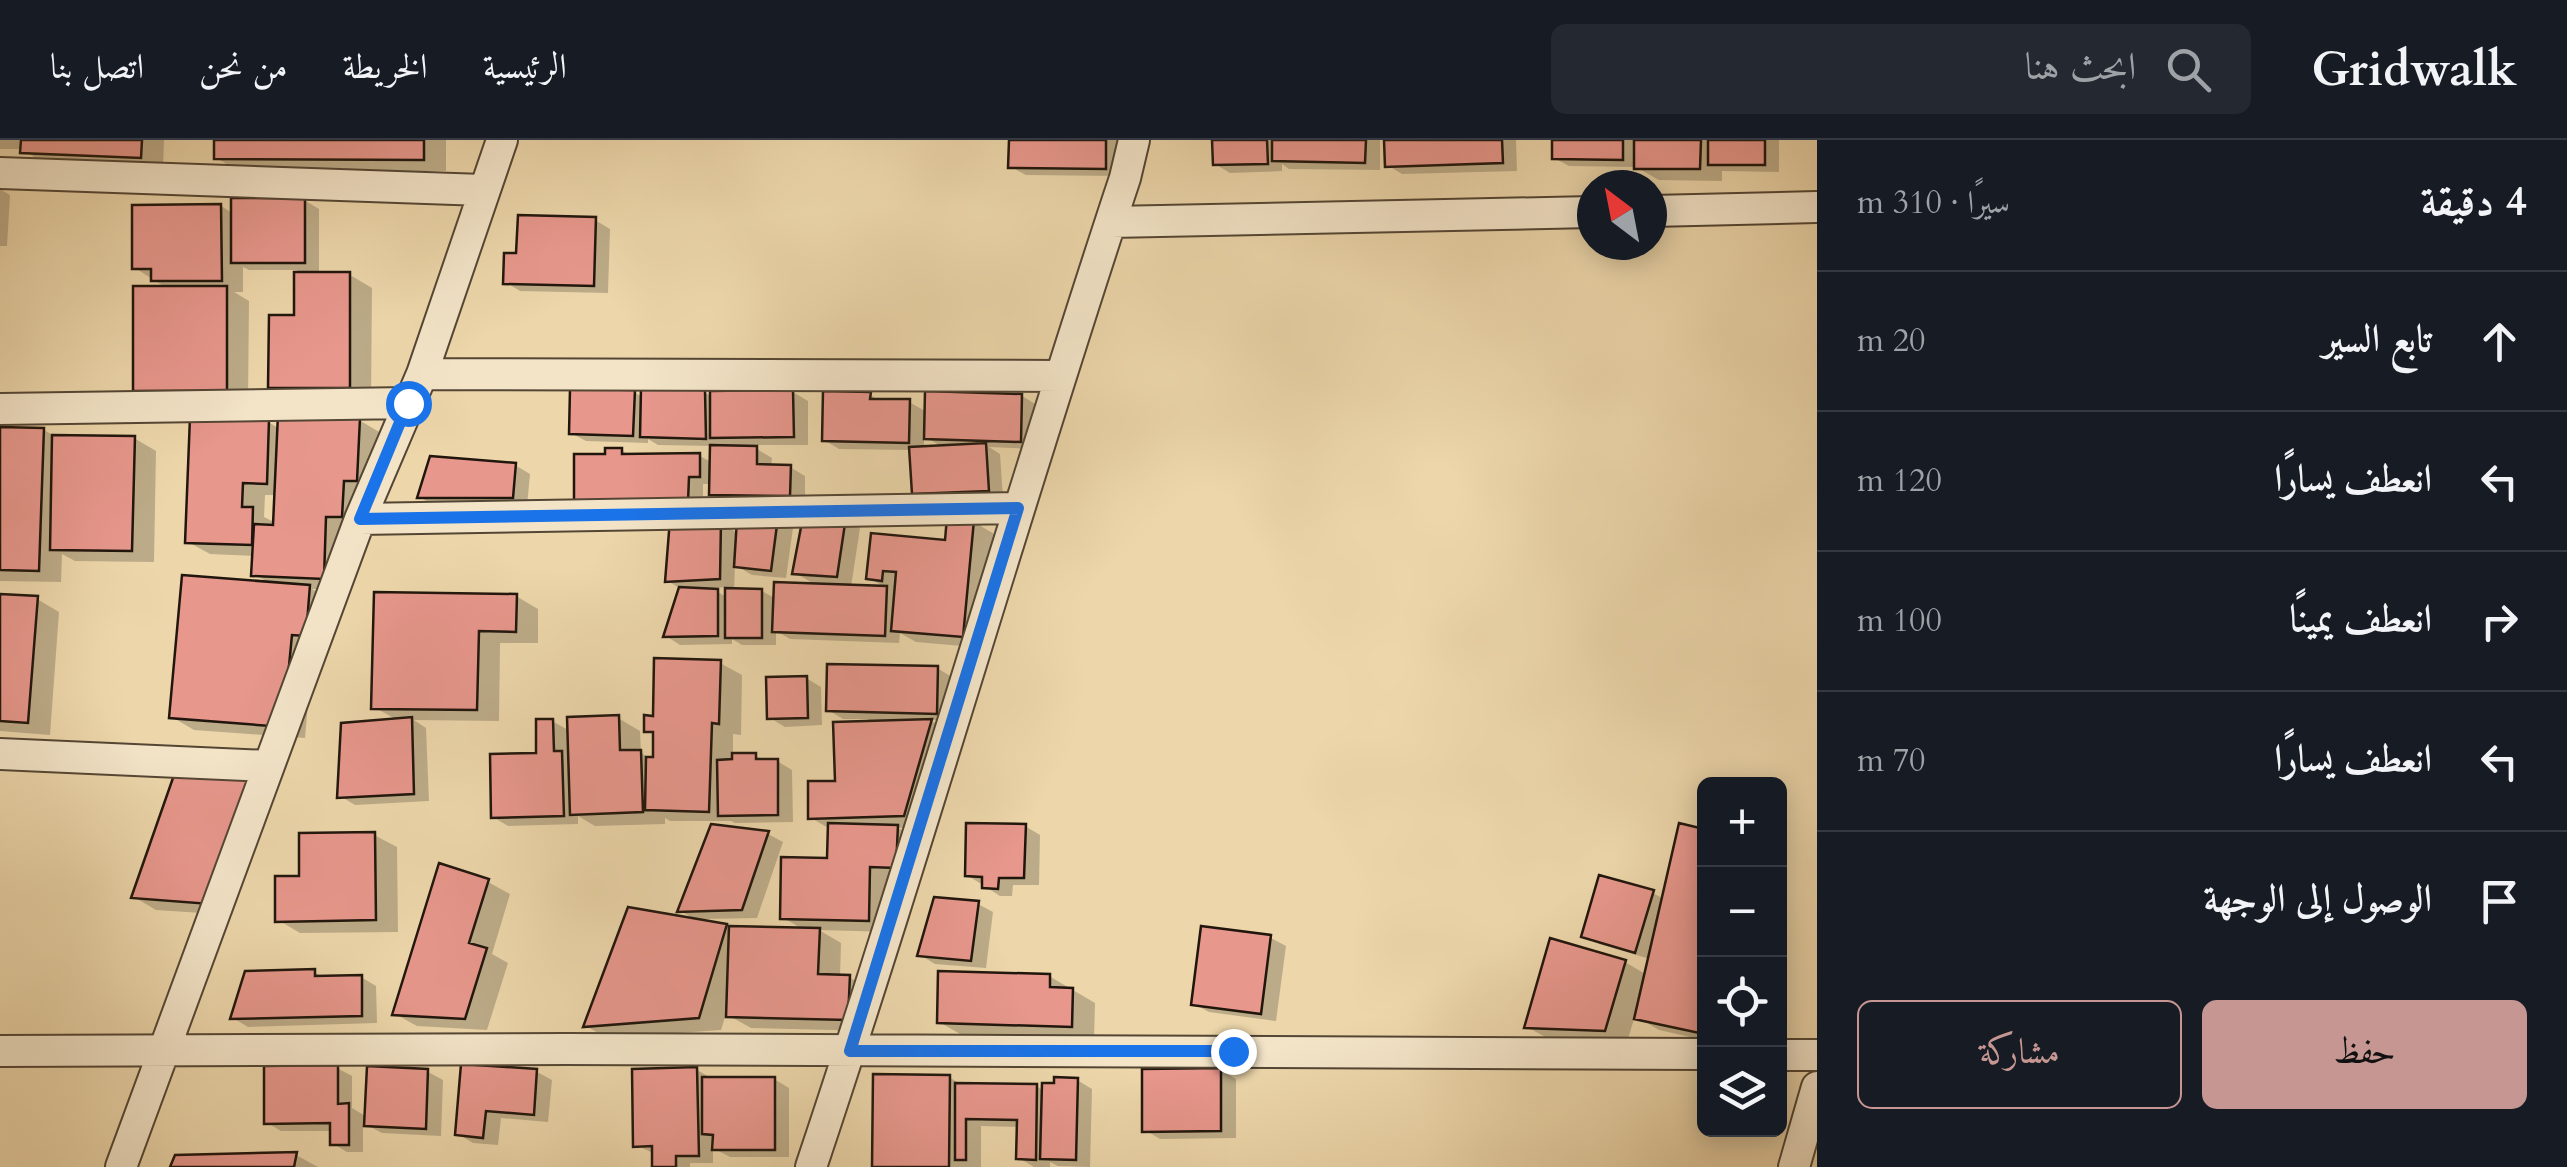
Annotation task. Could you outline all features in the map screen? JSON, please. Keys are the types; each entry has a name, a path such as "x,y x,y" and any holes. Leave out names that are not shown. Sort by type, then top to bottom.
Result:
{"street":[{"path":"121,1167 360,519 422,374 502,140"},
{"path":"812,1167 1134,140"},
{"path":"0,173 483,190"},
{"path":"1667,211 1817,208"},
{"path":"1111,222 1577,212"},
{"path":"422,374 1061,376"},
{"path":"0,409 408,403"},
{"path":"360,519 1018,508"},
{"path":"0,754 268,766"},
{"path":"0,1052 166,1049 1697,1054"},
{"path":"1787,1055 1817,1055"},
{"path":"1794,1167 1817,1086"}],"building":[{"path":"21,140 142,140 141,158 20,153"},
{"path":"214,140 424,140 424,160 214,159"},
{"path":"1009,140 1106,140 1106,169 1008,168"},
{"path":"1212,140 1267,140 1268,164 1213,165"},
{"path":"1272,140 1366,140 1365,163 1272,161"},
{"path":"1384,140 1502,140 1503,163 1385,167"},
{"path":"1552,140 1623,140 1623,160 1552,159"},
{"path":"1634,140 1701,140 1700,169 1634,169"},
{"path":"1708,140 1765,140 1765,165 1708,165"},
{"path":"231,198 305,198 305,263 231,263"},
{"path":"221,204 222,281 151,281 151,269 132,269 132,205"},
{"path":"518,215 596,217 594,286 503,284 504,253 516,253"},
{"path":"294,272 350,272 350,388 268,388 269,315 294,315"},
{"path":"133,286 227,286 227,391 133,391"},
{"path":"641,388 705,390 706,439 640,437"},
{"path":"570,389 635,390 633,436 569,434"},
{"path":"793,390 794,437 710,438 710,391"},
{"path":"823,391 871,392 870,399 910,399 909,443 822,441"},
{"path":"925,391 1022,394 1021,442 924,439"},
{"path":"278,414 360,418 357,481 344,481 342,517 326,517 324,579 251,576 254,524 273,525"},
{"path":"190,417 269,420 267,484 243,483 242,507 253,507 252,545 185,543"},
{"path":"0,427 44,428 39,571 0,570"},
{"path":"52,435 135,436 132,551 50,550"},
{"path":"986,443 989,491 912,494 909,447"},
{"path":"710,445 757,446 757,464 791,465 790,496 709,495"},
{"path":"605,448 622,448 622,454 700,453 700,477 689,477 688,502 574,502 574,454 605,454"},
{"path":"430,456 516,463 513,498 417,498"},
{"path":"778,517 771,571 734,567 737,519"},
{"path":"846,517 837,577 792,574 802,522"},
{"path":"947,517 974,520 963,637 891,631 896,572 883,571 882,581 866,579 871,533 945,540"},
{"path":"670,519 721,521 720,579 665,582"},
{"path":"182,575 310,585 306,636 292,635 283,727 169,718"},
{"path":"774,582 887,586 885,636 772,632"},
{"path":"679,587 718,589 718,636 663,637"},
{"path":"725,588 762,589 762,638 725,638"},
{"path":"374,592 517,594 516,632 479,631 477,710 371,709"},
{"path":"0,594 38,596 28,723 0,721"},
{"path":"654,658 721,660 719,724 712,723 709,812 645,810 646,757 653,757 653,732 644,732 644,715 653,716"},
{"path":"827,664 938,666 937,714 826,711"},
{"path":"807,676 808,718 767,719 766,677"},
{"path":"619,715 620,750 641,750 643,812 570,815 567,717"},
{"path":"412,717 414,794 337,798 341,723"},
{"path":"536,719 553,719 554,751 562,751 564,816 491,818 490,754 536,753"},
{"path":"932,719 904,816 808,819 808,781 835,781 833,722"},
{"path":"732,753 756,753 756,759 778,759 778,815 718,816 717,760 732,759"},
{"path":"174,775 252,779 210,904 131,898"},
{"path":"828,823 898,825 896,868 870,867 869,921 780,919 781,857 827,858"},
{"path":"966,823 1026,824 1024,878 999,878 998,889 982,888 982,877 965,876"},
{"path":"1679,823 1697,827 1697,1032 1634,1019"},
{"path":"711,824 769,831 742,910 677,912"},
{"path":"375,832 376,920 275,922 275,876 299,876 299,833"},
{"path":"439,863 489,879 469,943 487,948 465,1019 392,1015"},
{"path":"1599,875 1654,890 1635,953 1581,937"},
{"path":"934,897 979,901 971,961 917,956"},
{"path":"628,907 727,924 699,1018 583,1027"},
{"path":"729,926 820,928 818,974 850,975 848,1020 726,1017"},
{"path":"1201,926 1271,935 1261,1014 1191,1005"},
{"path":"1550,938 1626,960 1605,1031 1524,1028"},
{"path":"315,969 315,976 362,975 362,1016 230,1019 245,971"},
{"path":"938,971 1050,974 1050,987 1073,988 1072,1027 937,1023"},
{"path":"461,1064 537,1069 534,1115 486,1111 483,1138 455,1135"},
{"path":"338,1065 338,1104 349,1103 349,1145 330,1145 330,1123 264,1124 264,1066"},
{"path":"367,1066 428,1069 426,1129 364,1126"},
{"path":"697,1067 699,1156 676,1156 676,1167 652,1167 652,1146 633,1147 632,1069"},
{"path":"1221,1068 1221,1131 1142,1132 1142,1069"},
{"path":"873,1074 950,1075 949,1167 872,1167"},
{"path":"702,1077 775,1077 775,1150 712,1150 713,1135 702,1134"},
{"path":"1054,1077 1078,1078 1076,1160 1040,1159 1042,1083 1054,1083"},
{"path":"955,1083 1037,1084 1036,1160 1016,1159 1017,1120 966,1119 966,1160 955,1160"},
{"path":"297,1152 294,1167 170,1167 175,1155"}],"route":[{"path":"408,403 360,519 1018,508 850,1051 1233,1051"}]}
